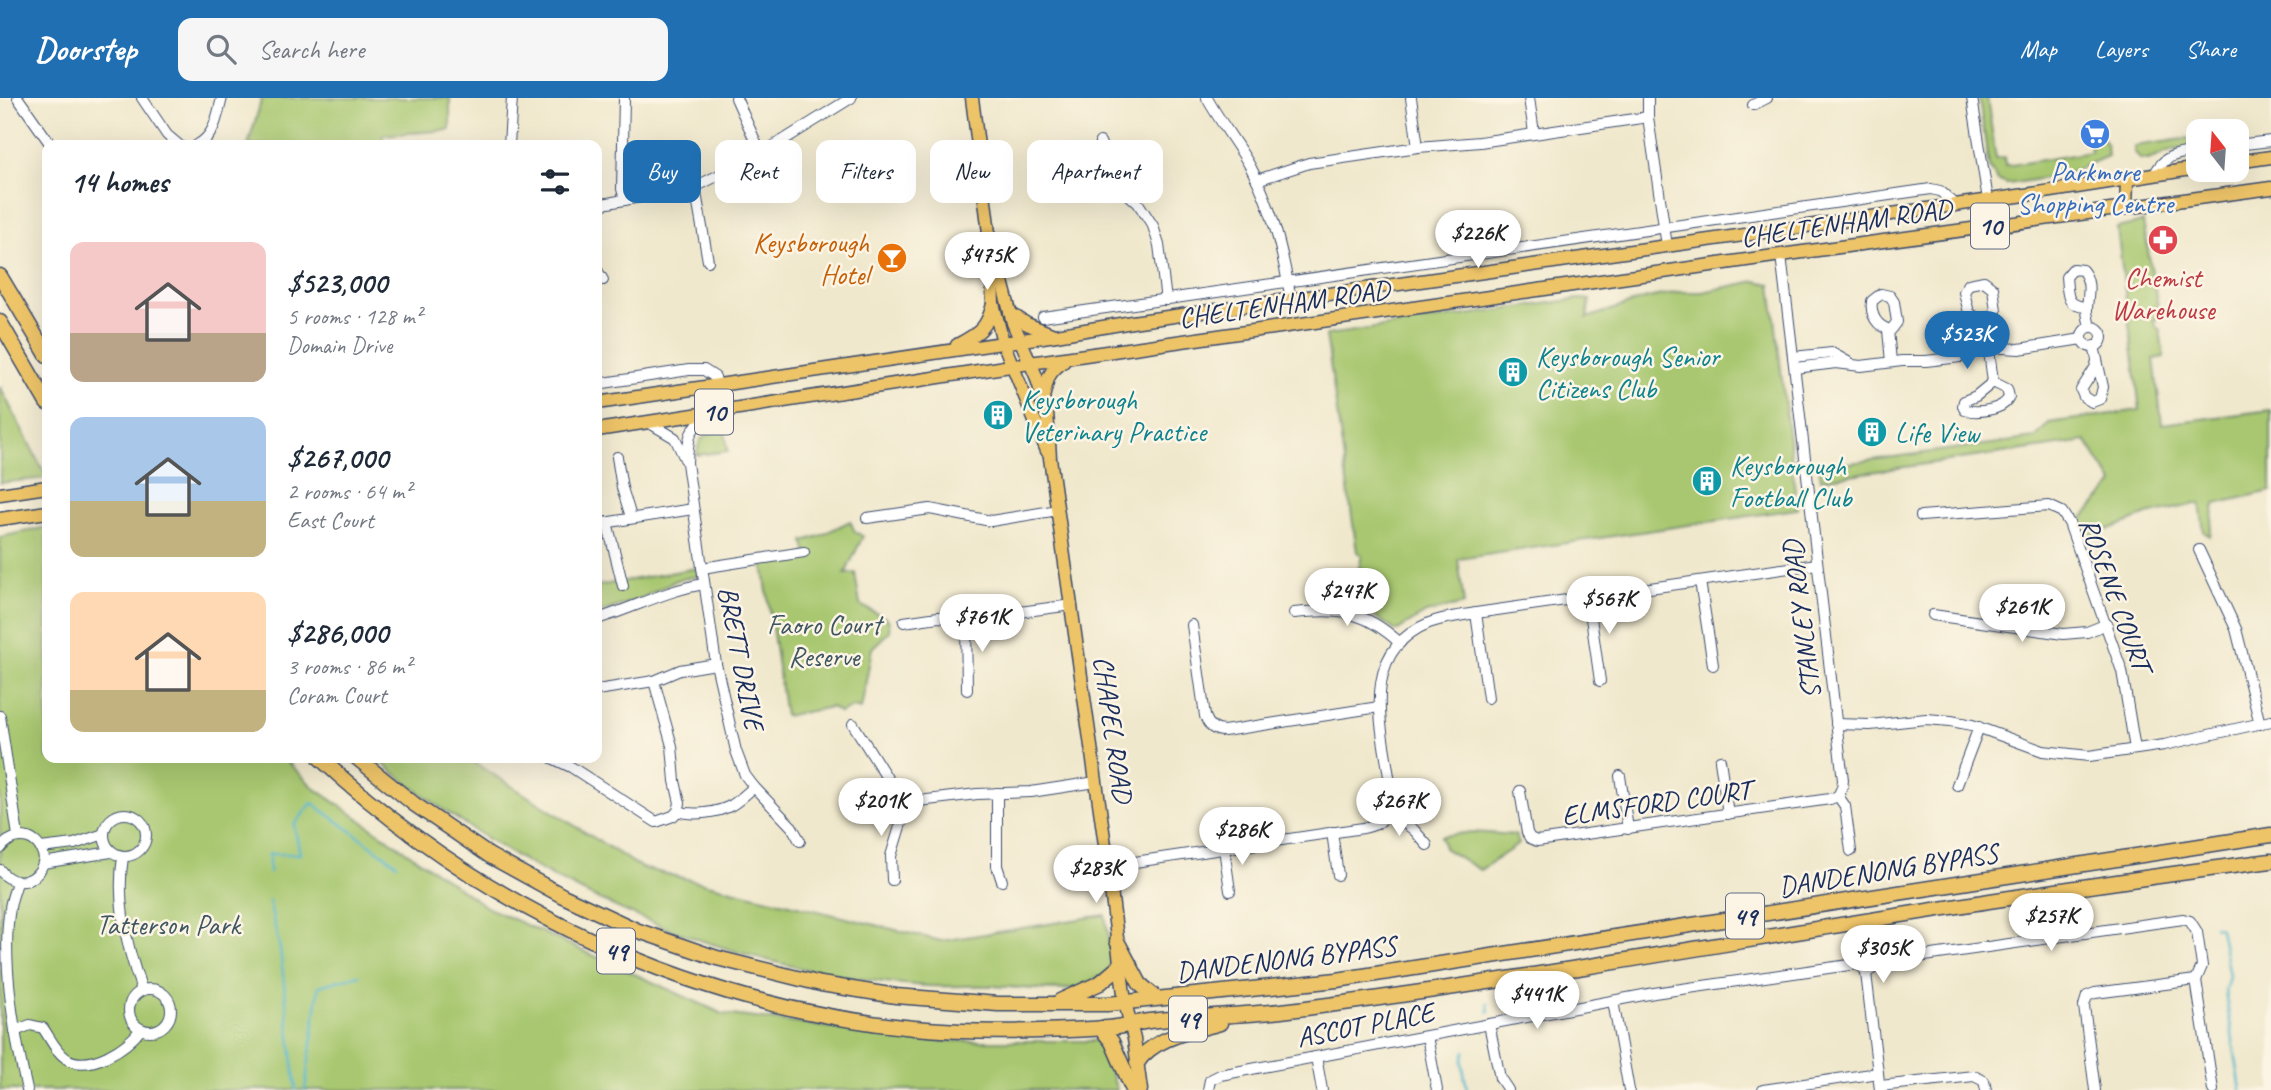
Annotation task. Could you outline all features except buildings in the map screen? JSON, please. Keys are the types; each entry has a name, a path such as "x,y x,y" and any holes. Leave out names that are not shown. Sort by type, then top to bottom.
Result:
{"highway":[{"path":"0,276 42,347"},
{"path":"0,322 42,394"},
{"name":"DANDENONG BYPASS","path":"326,763 437,852 512,899 609,948 680,976 749,998 860,1021 914,1028 1004,1031 1101,1028 1452,989 2134,880 2271,861"},
{"name":"DANDENONG BYPASS","path":"363,763 453,833 499,861 604,916 677,945 757,970 855,990 932,1000 998,1004 1108,1004 1337,980 2271,835"},
{"path":"1117,941 1140,984 1156,998"},
{"path":"1052,1004 1100,984 1120,967"},
{"path":"1137,1063 1153,1046 1245,1014"},
{"path":"1101,1028 1109,1037 1133,1090"}],"main road":[{"path":"972,98 989,232"},
{"path":"2249,160 2271,157"},
{"name":"CHELTENHAM ROAD","path":"602,402 1132,322 2186,170"},
{"path":"2122,180 2126,208"},
{"name":"CHELTENHAM ROAD","path":"602,429 1031,363 1781,255 2271,188"},
{"path":"1778,230 1781,255"},
{"name":"CHAPEL ROAD","path":"989,232 993,303 1003,342 1050,458"},
{"name":"CHAPEL ROAD","path":"989,232 1010,313 1031,363 1049,423 1050,458 1120,967 1141,1090"},
{"path":"1667,246 1670,271"},
{"path":"947,351 977,335 987,325 993,303"},
{"path":"1010,313 1027,324 1056,335"},
{"path":"1043,398 1048,376 1067,359"},
{"path":"0,494 42,488"},
{"path":"0,519 42,513"}],"street":[{"path":"18,98 47,140"},
{"path":"142,98 173,140"},
{"path":"205,140 215,127 222,98"},
{"path":"509,140 512,98"},
{"path":"623,140 624,98"},
{"path":"736,98 755,140"},
{"path":"784,140 851,98"},
{"path":"1207,98 1257,180 1276,229 1291,300"},
{"path":"1411,98 1418,147"},
{"path":"1529,98 1534,134"},
{"path":"1648,98 1648,117 1667,246"},
{"path":"1754,106 1767,98"},
{"path":"1972,98 1988,200"},
{"path":"1257,180 1310,163 1648,117"},
{"path":"2249,144 2271,141"},
{"path":"623,144 623,193"},
{"path":"2154,176 2160,164 2171,156 2186,153"},
{"name":"CHELTENHAM ROAD","path":"1043,317 1933,189 1940,191 1956,205"},
{"path":"602,204 623,200"},
{"path":"698,203 708,261"},
{"path":"1138,203 1153,226 1159,245 1166,300"},
{"name":"STANLEY ROAD","path":"1781,255 1843,780 1838,796 1845,806 1851,851"},
{"path":"2086,307 2090,327"},
{"path":"1985,319 1993,382"},
{"path":"2090,327 2098,330 2101,335 2100,341 2094,346 2086,345 2082,339 2084,331 2090,327"},
{"path":"1888,330 1891,362"},
{"path":"1795,369 1833,363 1861,366 1960,357 1989,347 2019,349 2082,339"},
{"path":"2094,346 2096,361"},
{"path":"1793,357 1832,353 1852,364"},
{"path":"602,383 704,370 715,377 717,386"},
{"path":"1993,382 2007,389 2009,398 2004,406 1969,411 1963,406 1966,399 1978,395 1993,382"},
{"path":"1978,395 1983,409"},
{"name":"BRETT DRIVE","path":"710,413 692,429 687,446 687,463 716,664 736,751 746,775 792,827 800,841"},
{"name":"BRETT DRIVE","path":"648,422 675,438 687,463"},
{"path":"617,457 622,488 631,517"},
{"name":"ROSENE COURT","path":"1921,516 2044,506 2057,508 2066,516 2122,671 2135,749"},
{"path":"623,586 602,523 694,509"},
{"path":"867,518 930,509 991,521 1058,510"},
{"path":"1837,729 1926,719 1951,721 1979,727 2028,747 2059,754 2089,756 2191,740 2266,722 2236,629 2199,550"},
{"path":"702,568 804,552"},
{"path":"1108,866 1373,826 1384,819 1389,812 1391,793 1379,707 1380,679 1387,662 1400,643 1409,634 1430,623 1476,613 1817,564"},
{"path":"1700,581 1713,665"},
{"path":"602,617 680,588 704,584"},
{"path":"1588,597 1600,681"},
{"path":"904,622 938,617 966,618 1072,605"},
{"path":"1294,613 1345,611 1373,621 1400,643"},
{"path":"1476,613 1488,698"},
{"path":"1933,615 2063,634 2087,632 2107,624"},
{"path":"966,618 967,690"},
{"path":"1192,625 1205,716 1216,730 1224,731 1379,707"},
{"path":"602,689 654,681 680,670 716,664"},
{"path":"563,763 656,822 673,816 680,803 672,746 654,681"},
{"path":"0,716 18,836"},
{"path":"853,724 888,781 898,792 925,801 965,795 1031,792 1096,782"},
{"path":"1957,785 1979,727"},
{"path":"1720,760 1728,814"},
{"path":"1620,776 1628,829"},
{"path":"678,811 687,814 723,809 734,804 754,787"},
{"name":"ELMSFORD COURT","path":"1520,790 1527,834 1534,841 1838,796"},
{"path":"997,793 997,866 1002,881"},
{"path":"892,880 891,856 909,797"},
{"path":"1389,812 1414,830 1427,845"},
{"path":"43,863 111,852 123,857 135,854 144,846 147,833 141,820 121,814 109,821 104,834 106,845 111,852"},
{"path":"1332,832 1338,875"},
{"path":"41,848 74,844 104,834"},
{"path":"0,849 5,842 18,836 31,839 41,848 43,863 34,878 17,882 0,870"},
{"path":"1224,848 1230,891"},
{"path":"123,857 122,905 127,943 142,990"},
{"path":"17,882 10,908 7,948 17,1051 27,1090"},
{"name":"ASCOT PLACE","path":"1209,1085 1220,1075 1613,1001 1850,965 1864,969 1883,962 2183,919 2190,921 2197,932 2202,966 2196,980"},
{"path":"1864,969 1880,1088 1974,1076 1984,1081 1986,1090"},
{"path":"2095,1090 2085,999 2095,993 2196,980 2213,1090"},
{"path":"156,989 163,993 172,1006 170,1018 161,1029 153,1032 141,1029 130,1018 129,1005 142,990 156,989"},
{"path":"1613,1001 1629,1090"},
{"path":"1489,1024 1500,1078 1508,1090"},
{"path":"15,1031 30,1025 43,1028 55,1048 68,1059 82,1062 96,1060 119,1049 141,1029"},
{"path":"1427,1036 1437,1090"},
{"path":"1316,1057 1322,1090"},
{"path":"1763,1090 1878,1073"}],"green space":[{"path":"262,98 450,98 450,130 383,135 382,140 249,140"},
{"path":"1979,98 1987,98 1996,159 2004,158 2005,166 2091,152 2090,137 2081,138 2087,133 2100,135 2106,144 2108,156 2064,175 2007,184 1997,180 1989,167"},
{"path":"2186,139 2186,148 2148,160 2140,159 2134,146"},
{"path":"2143,222 2160,318 2154,319 2155,326 2160,330 2164,357 2154,359 2162,424 2271,410 2271,491 2215,504 2210,536 2204,532 2200,503 2147,515 2086,538 2080,521 2114,484 2086,441 1821,479 1819,467 2035,438 2049,423 2140,410 2117,228"},
{"path":"1756,281 1771,284 1797,509 1458,559 1464,604 1426,613 1396,631 1376,617 1350,607 1362,555 1357,552 1326,335 1578,299 1590,300 1587,318 1647,298 1679,292 1702,292"},
{"path":"0,387 42,468 42,479 0,483"},
{"path":"725,431 728,451 697,455 699,443 705,436"},
{"name":"Faoro Court Reserve","path":"850,521 855,532 863,536 845,574 855,573 860,605 888,619 890,631 872,648 861,709 852,707 840,713 831,707 785,716 763,564 807,556 804,541"},
{"name":"Tatterson Park","path":"42,528 42,763 289,763 313,787 488,908 723,1014 937,1041 1100,1041 1117,1090 0,1090 0,537"},
{"path":"697,568 698,576 677,580 642,598 602,612 602,585"},
{"path":"383,763 475,763 642,868 941,941 1105,915 1110,949 1109,968 1104,974 1081,986 1050,990 914,985 840,976 768,960 697,939 628,912 561,881 496,844"},
{"path":"1472,832 1515,835 1519,844 1480,870 1444,848 1441,836"}],"waterway":[{"path":"269,873 269,854 300,854 294,825 312,803 397,864"},
{"path":"269,901 280,949 296,1090"},
{"path":"2214,926 2220,928 2229,976 2225,991 2241,1090"},
{"path":"305,1090 319,986 359,975"},
{"path":"1488,1003 1489,1012"},
{"path":"1465,1051 1462,1062 1467,1090"}],"place":[{"name":"Parkmore Shopping Centre","path":"2095,134"},
{"name":"Chemist Warehouse","path":"2163,240"},
{"name":"Keysborough Hotel","path":"892,258"},
{"name":"Keysborough Senior Citizens Club","path":"1513,372"},
{"name":"Keysborough Veterinary Practice","path":"998,415"},
{"name":"Life View","path":"1872,432"},
{"name":"Keysborough Football Club","path":"1707,481"}]}
